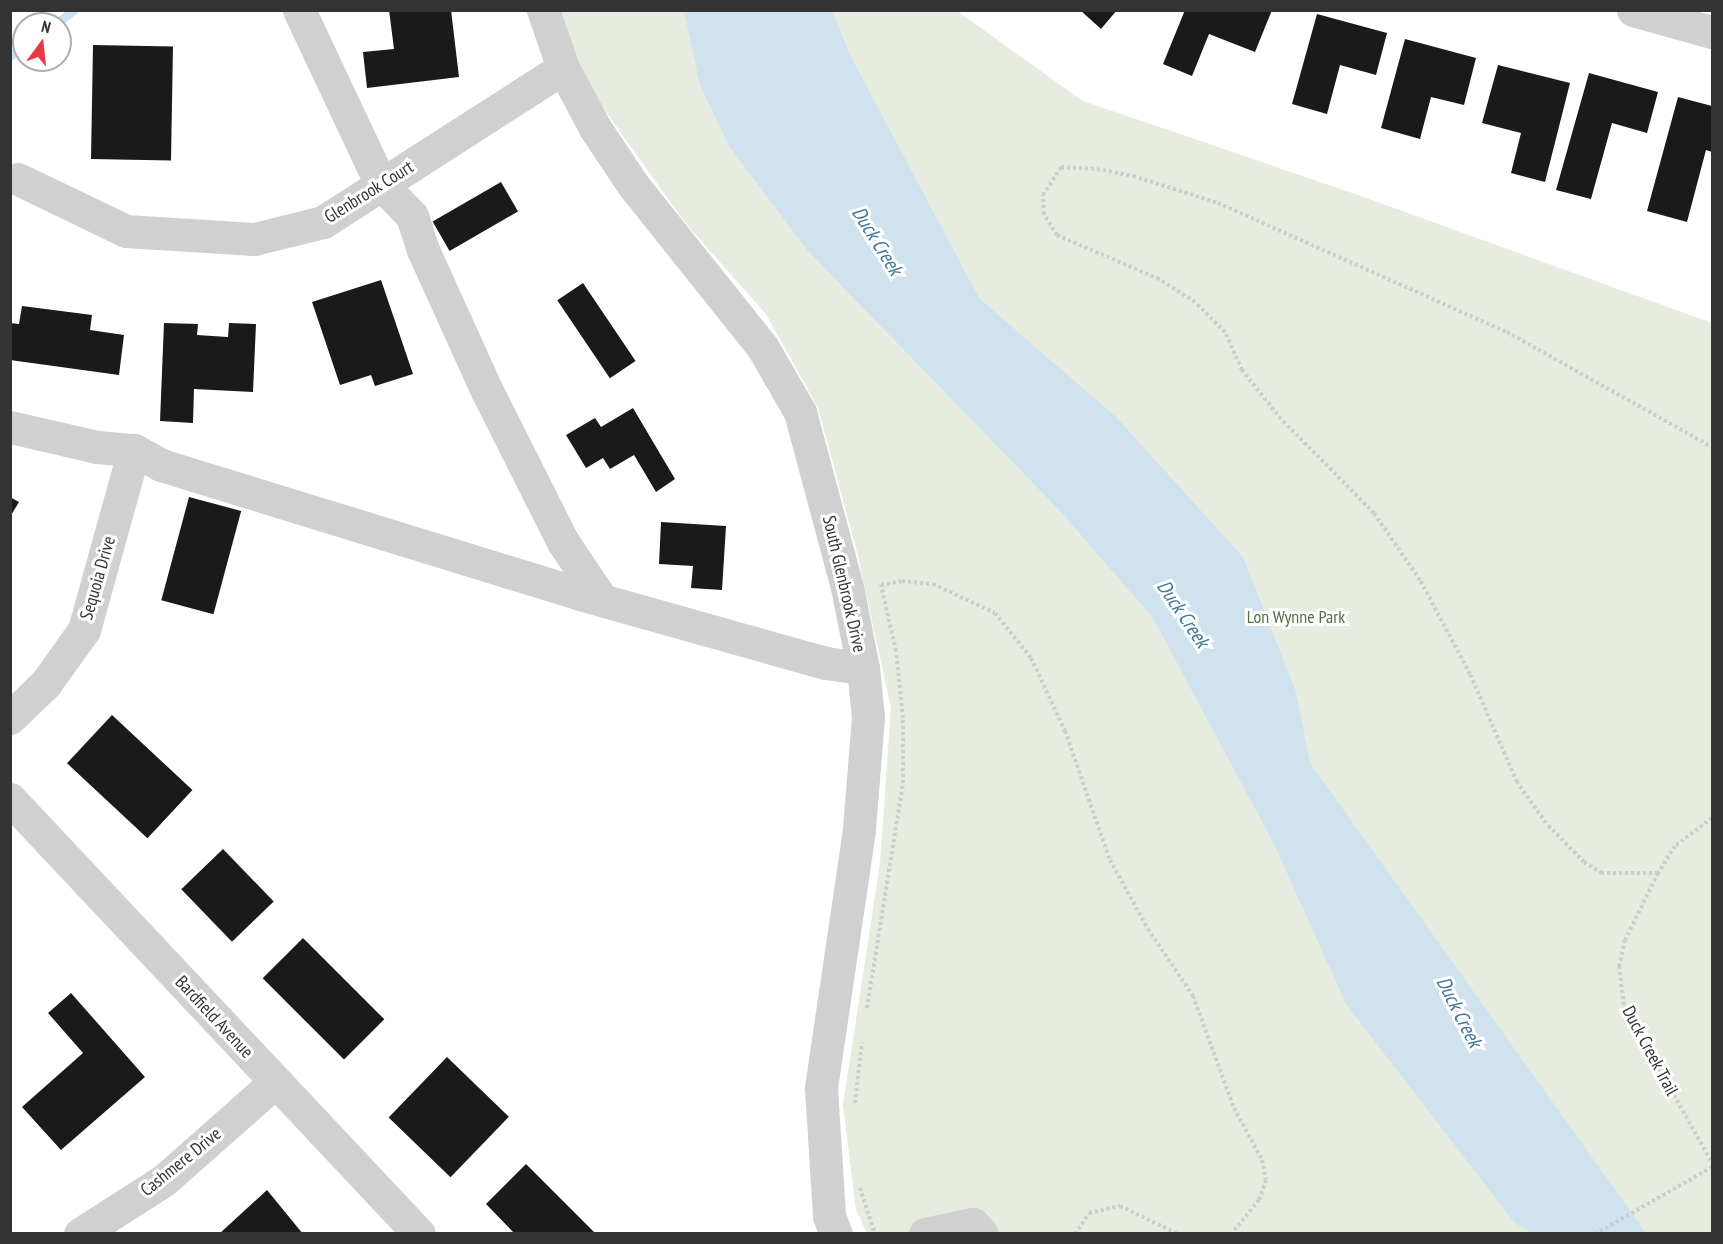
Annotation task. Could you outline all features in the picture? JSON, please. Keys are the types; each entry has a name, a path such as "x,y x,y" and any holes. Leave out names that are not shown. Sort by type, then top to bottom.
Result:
{"street":[{"path":"299,10 381,184 412,216 423,250 488,393 563,542 602,600"},
{"name":"South Glenbrook Drive","path":"543,10 563,68 595,128 633,185 763,348 800,412 847,586 863,668 868,717 859,830 821,1088 829,1216 836,1233"},
{"path":"1633,10 1713,32"},
{"name":"Glenbrook Court","path":"18,179 126,231 254,239 323,222 563,68"},
{"path":"10,427 97,447 134,450 161,465 602,600 826,663 863,668"},
{"name":"Sequoia Drive","path":"10,718 46,683 84,630 134,450"},
{"name":"Bardfield Avenue","path":"10,799 419,1233"},
{"name":"Cashmere Drive","path":"80,1233 163,1181 275,1082"},
{"path":"926,1233 973,1224 982,1233"}],"path":[{"path":"1658,873 1602,873 1584,862 1546,823 1517,782 1470,674 1420,580 1374,513 1281,418 1242,370 1225,332 1196,302 1159,279 1057,235 1044,214 1043,195 1061,167 1085,168 1133,176 1218,203 1507,332 1713,447"},
{"path":"881,585 902,581 933,584 966,596 995,613 1030,658 1065,731 1110,860 1148,929 1193,996 1234,1108 1262,1160 1266,1180 1260,1200 1231,1233"},
{"name":"Duck Creek Trail","path":"1595,1233 1713,1165 1639,1034 1619,987 1625,940 1658,873 1675,846 1713,818"},
{"path":"1075,1233 1089,1213 1120,1206 1178,1233"}],"green space":[{"name":"Lon Wynne Park","path":"559,11 957,11 1083,101 1358,195 1712,323 1712,1233 867,1233 856,1210 843,1105 880,863 891,708 857,552 818,408 766,314 686,224 571,63"}],"water":[{"name":"Duck Creek","path":"684,11 832,11 850,55 979,298 1116,417 1243,557 1296,692 1310,763 1646,1233 1531,1233 1514,1222 1346,1004 1274,844 1153,618 1062,513 808,251 729,146 700,85"}],"building":[{"path":"389,10 451,10 459,77 367,88 363,52 394,49"},
{"path":"1080,10 1117,10 1101,29"},
{"path":"1185,10 1272,10 1255,52 1209,34 1192,76 1163,64"},
{"path":"1317,14 1387,33 1376,75 1340,65 1327,114 1292,104"},
{"path":"1405,39 1476,58 1464,105 1431,97 1420,139 1381,128"},
{"path":"93,45 173,46 171,160 91,159"},
{"path":"1498,65 1570,83 1545,182 1511,173 1521,133 1482,123"},
{"path":"1589,73 1658,92 1647,133 1612,123 1591,199 1556,190"},
{"path":"1678,97 1712,106 1712,152 1706,150 1687,222 1647,211"},
{"path":"501,182 518,211 450,251 433,222"},
{"path":"381,280 413,374 375,386 371,375 340,385 312,302"},
{"path":"583,283 636,361 610,378 557,300"},
{"path":"22,306 92,315 90,330 124,335 119,375 10,360 10,323 19,324"},
{"path":"164,323 198,324 197,335 228,337 229,323 256,324 253,392 194,389 193,423 160,421"},
{"path":"633,408 675,479 656,492 634,455 610,469 603,458 586,468 566,435 595,418 601,427"},
{"path":"10,497 19,502 10,517"},
{"path":"189,497 241,511 213,614 161,600"},
{"path":"661,522 726,526 722,590 691,588 693,566 659,564"},
{"path":"112,715 192,790 147,838 67,763"},
{"path":"223,849 274,902 232,942 181,889"},
{"path":"303,938 384,1019 344,1060 263,978"},
{"path":"71,993 145,1077 61,1150 22,1107 83,1053 48,1013"},
{"path":"447,1057 509,1117 451,1177 389,1117"},
{"path":"526,1164 596,1234 515,1234 486,1204"},
{"path":"267,1190 303,1234 219,1234"}]}
